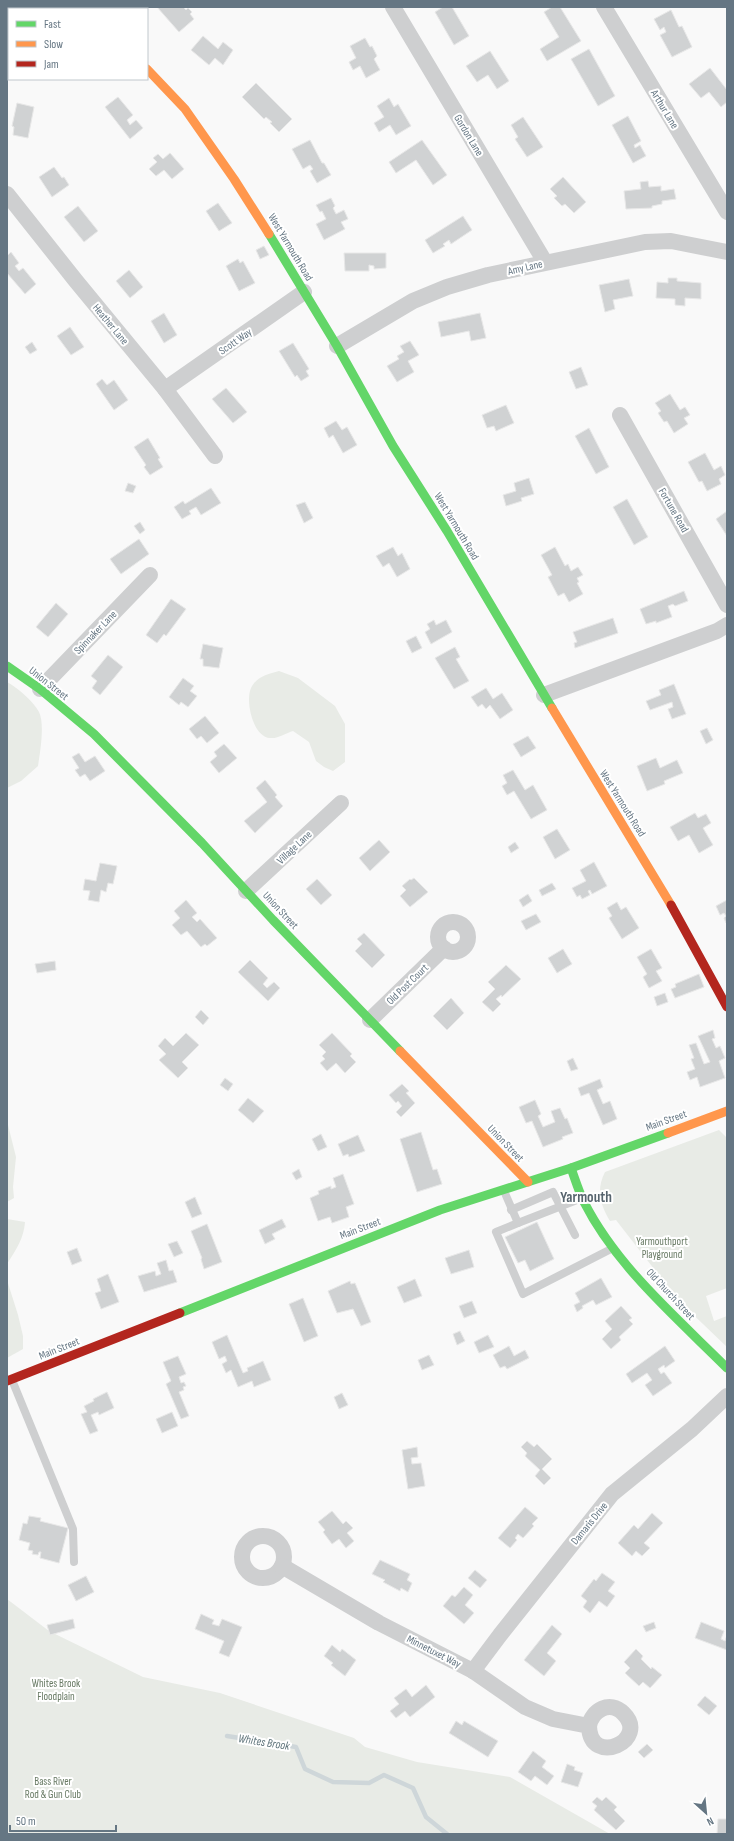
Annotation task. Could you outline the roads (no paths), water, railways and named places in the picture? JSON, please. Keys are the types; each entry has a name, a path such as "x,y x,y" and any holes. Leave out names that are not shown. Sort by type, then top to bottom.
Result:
{"main road":[{"name":"West Yarmouth Road","path":"148,70 185,109 263,224 337,346 393,446 447,531 544,695 657,880 727,1007"},
{"name":"Union Street","path":"7,666 40,689 94,734 202,843 370,1020 528,1182"},
{"name":"Main Street","path":"9,1380 440,1210 571,1168 727,1111"},
{"name":"Old Church Street","path":"571,1168 582,1198 614,1248 654,1295 727,1368"}],"street":[{"name":"Gordon Lane","path":"393,7 545,262"},
{"name":"Arthur Lane","path":"604,7 727,212"},
{"name":"Heather Lane","path":"7,194 85,292 166,389 215,456"},
{"name":"Amy Lane","path":"337,346 407,304 431,293 488,275 545,262 659,240 684,243 727,252"},
{"name":"Scott Way","path":"166,389 304,292"},
{"name":"Fortune Road","path":"620,415 727,605"},
{"name":"Spinnaker Lane","path":"40,689 150,575"},
{"path":"544,695 717,631 727,625"},
{"name":"Village Lane","path":"246,891 341,803"},
{"name":"Old Post Court","path":"370,1020 444,948"},
{"name":"Damaris Drive","path":"473,1671 612,1494 692,1429 727,1396"},
{"name":"Minnetuxet Way","path":"282,1566 379,1623 473,1671 525,1707 553,1719 589,1726"}],"lane":[{"path":"503,1190 518,1223"},
{"path":"512,1210 553,1192 575,1235"},
{"path":"582,1198 496,1232 523,1294 614,1248"},
{"path":"9,1380 73,1529 74,1562"}],"waterway":[{"name":"Whites Brook","path":"227,1736 296,1747 305,1769 333,1782 369,1783 384,1775 413,1788 426,1817 447,1834"}],"district":[{"name":"Yarmouth","path":"586,1197"}],"park label":[{"name":"Yarmouthport Playground","path":"662,1247"},
{"name":"Whites Brook Floodplain","path":"56,1689"},
{"name":"Bass River Rod & Gun Club","path":"53,1787"}]}
